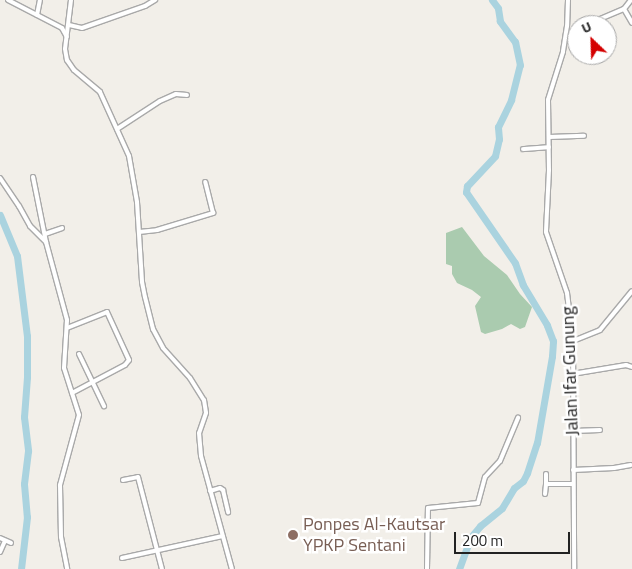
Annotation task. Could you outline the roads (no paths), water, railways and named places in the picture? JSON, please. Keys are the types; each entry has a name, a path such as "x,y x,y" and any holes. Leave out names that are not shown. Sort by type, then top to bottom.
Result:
{"street":[{"path":"8,0 62,28 67,38"},
{"path":"37,15 40,0"},
{"path":"72,0 66,49 69,64 100,92 131,163 137,202 142,282 154,329 163,348 190,378 204,400 206,413 199,439 210,492 232,569"},
{"path":"62,28 69,26 82,28 145,6 156,0"},
{"name":"Jalan Ifar Gunung","path":"568,0 568,15"},
{"path":"610,15 624,9 631,0"},
{"path":"624,9 632,23"},
{"name":"Jalan Ifar Gunung","path":"567,31 563,52 548,100 547,237 567,293 572,341 574,569"},
{"path":"117,129 160,100 176,94 187,94"},
{"path":"549,137 584,136"},
{"path":"523,149 549,147"},
{"path":"33,177 35,198 67,328 64,362 79,419 60,485 61,537 67,569"},
{"path":"0,178 17,201 30,226 46,242"},
{"path":"138,232 157,230 213,213 205,182"},
{"path":"45,234 62,228"},
{"path":"572,341 600,330 632,291"},
{"path":"67,328 114,310"},
{"path":"72,393 124,365 129,360 107,312"},
{"path":"79,354 104,406"},
{"path":"572,374 626,365 632,367"},
{"path":"427,569 428,508 478,503 486,477 500,460 518,418"},
{"path":"573,431 600,430"},
{"path":"573,470 631,465"},
{"path":"545,494 546,474"},
{"path":"123,480 138,477 162,569"},
{"path":"546,484 573,484"},
{"path":"210,492 220,488 223,490 228,512"},
{"path":"122,558 157,552 222,536"},
{"path":"0,538 11,543"},
{"path":"0,552 5,541"}],"waterway":[{"path":"459,569 470,538 480,526 502,508 514,488 523,481 527,473 537,443 553,341 547,325 523,285 515,263 466,192 467,186 495,156 499,139 498,127 511,100 520,65 515,42 500,21 498,8 492,0"},
{"path":"0,215 17,256 27,336 27,377 24,417 28,451 24,484 27,517 21,569"}],"place":[{"name":"Ponpes Al-Kautsar YPKP Sentani","path":"293,535"}]}
